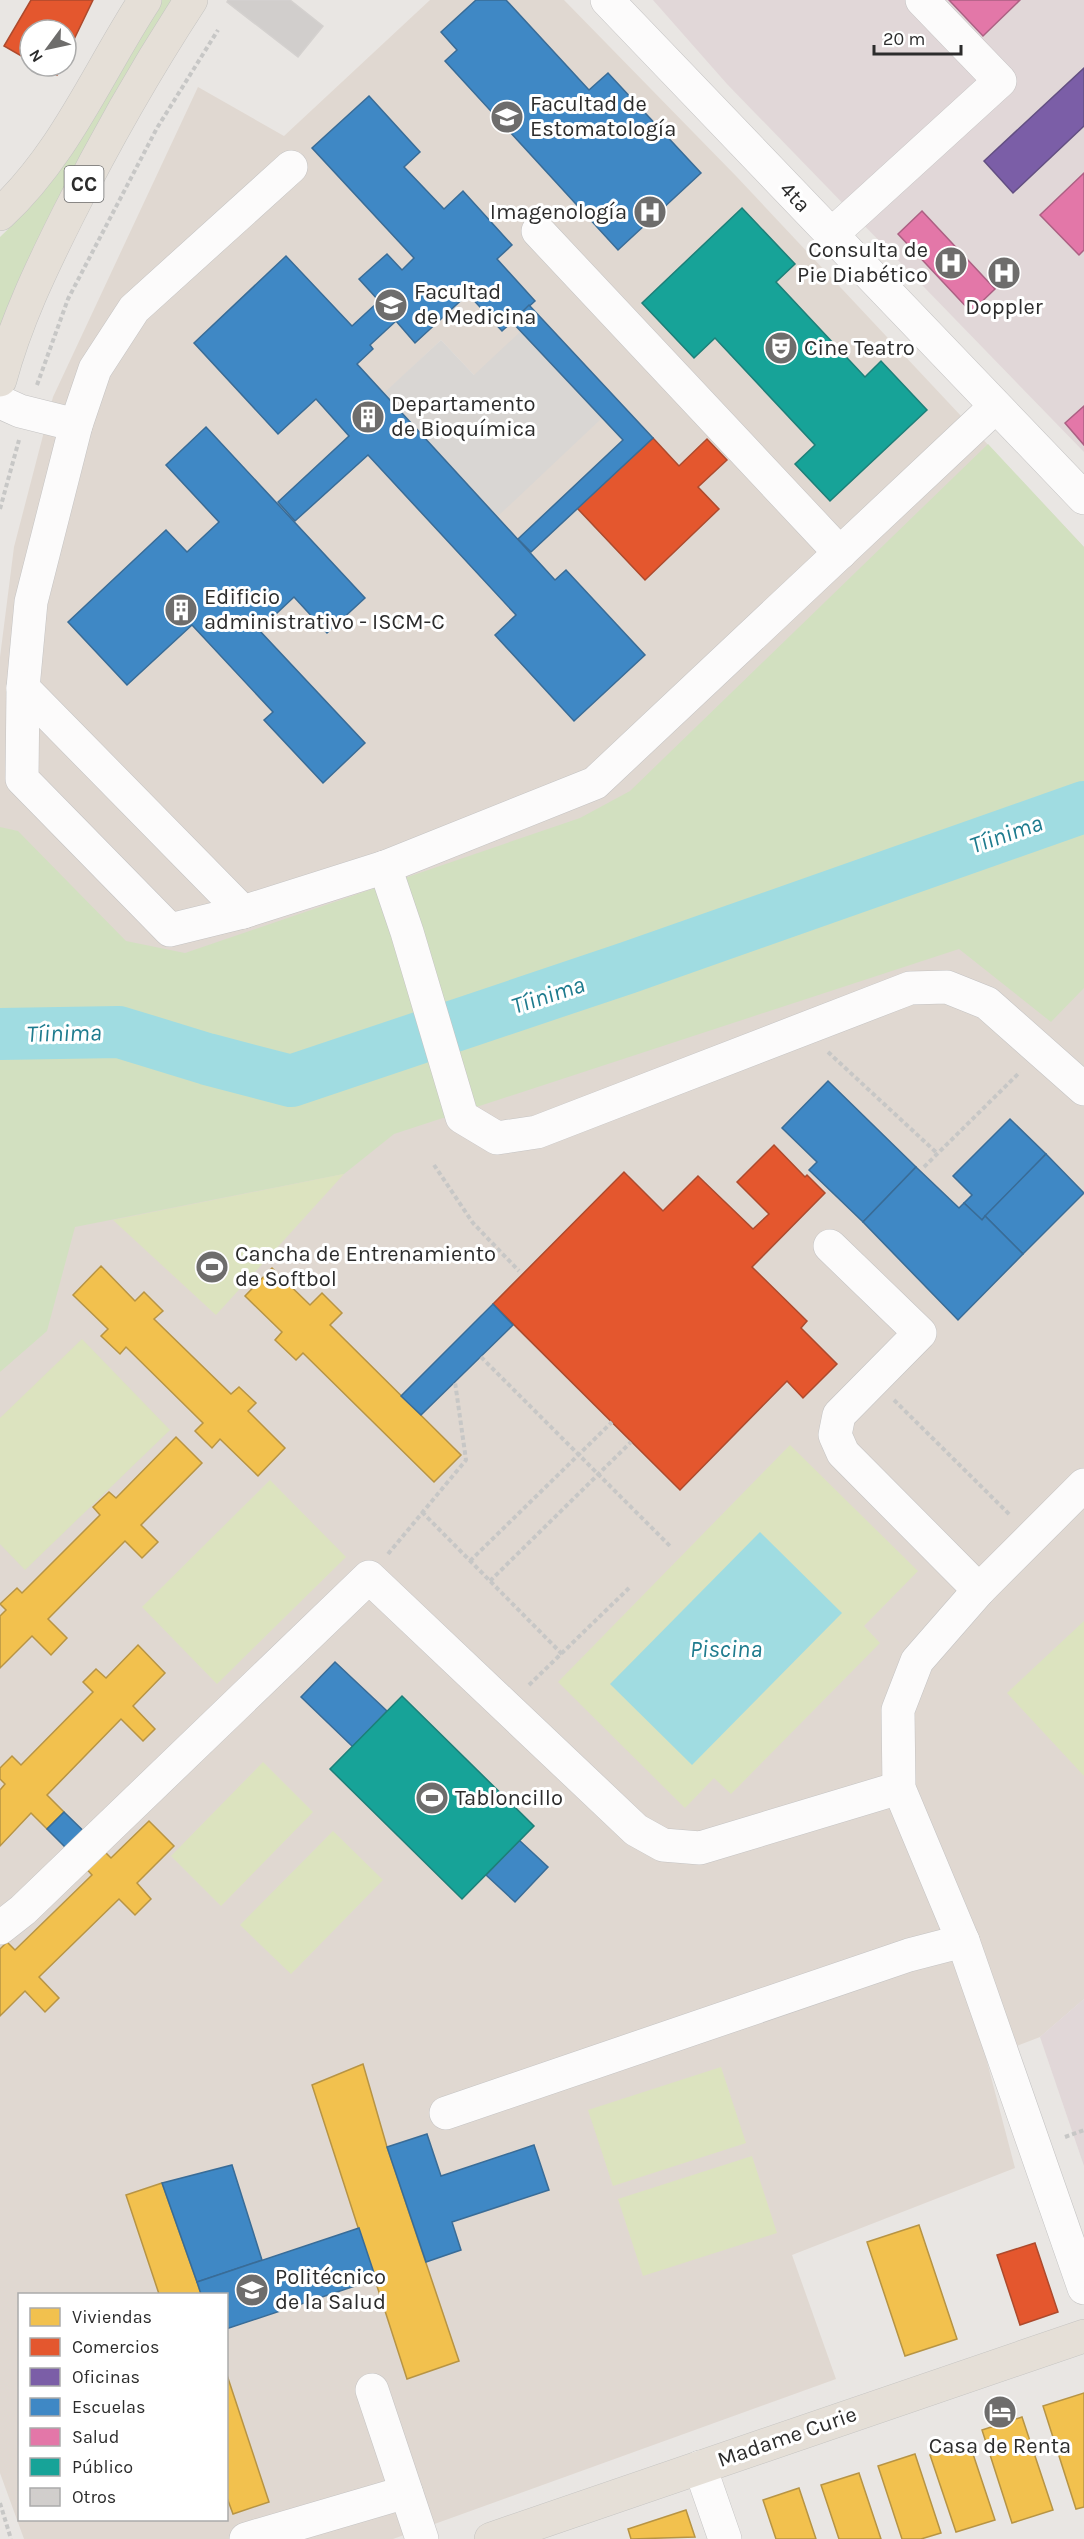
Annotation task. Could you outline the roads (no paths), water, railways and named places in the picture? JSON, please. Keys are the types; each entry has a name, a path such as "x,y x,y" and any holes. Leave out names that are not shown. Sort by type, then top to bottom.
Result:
{"main road":[{"name":"CC","path":"0,214 50,159 146,0"},
{"name":"CC","path":"0,380 12,338 31,291 105,141 191,0"},
{"name":"Madame Curie","path":"491,2539 1084,2336"}],"street":[{"name":"4ta","path":"607,0 994,407 1084,498"},
{"path":"831,235 1000,81 922,0"},
{"path":"291,167 134,309 94,369 76,425 31,602 23,688 22,778 170,930 243,912 385,867 595,783 994,407"},
{"path":"538,231 840,553"},
{"path":"13,408 76,425"},
{"path":"23,688 243,912"},
{"path":"385,867 407,932 462,1118 497,1138 537,1132 910,988 947,987 987,1003 1084,1089"},
{"path":"830,1246 920,1333 839,1415 835,1435 843,1453 979,1590"},
{"path":"1084,1485 979,1590 917,1660 898,1710 899,1788 963,1941 1084,2288"},
{"path":"0,1928 23,1910 369,1577 636,1830 663,1845 700,1848 899,1788"},
{"path":"446,2113 909,1955 963,1941"},
{"path":"372,2390 422,2539"},
{"path":"700,2468 725,2539"},
{"path":"246,2539 406,2492"}],"water":[{"name":"Piscina","path":"760,1532 842,1613 692,1765 610,1684"}],"waterway":[{"name":"Tíinima","path":"0,1034 119,1032 207,1059 291,1081 627,968 1084,807"}],"place":[{"name":"Facultad de Estomatología","path":"507,117"},
{"name":"Imagenología","path":"650,212"},
{"name":"Consulta de Pie Diabético","path":"951,263"},
{"name":"Doppler","path":"1004,273"},
{"name":"Facultad de Medicina","path":"391,305"},
{"name":"Cine Teatro","path":"781,348"},
{"name":"Departamento de Bioquímica","path":"368,417"},
{"name":"Edificio administrativo - ISCM-C","path":"181,610"},
{"name":"Cancha de Entrenamiento de Softbol","path":"212,1267"},
{"name":"Tabloncillo","path":"432,1798"},
{"name":"Politécnico de la Salud","path":"252,2290"},
{"name":"Casa de Renta","path":"1000,2412"}]}
